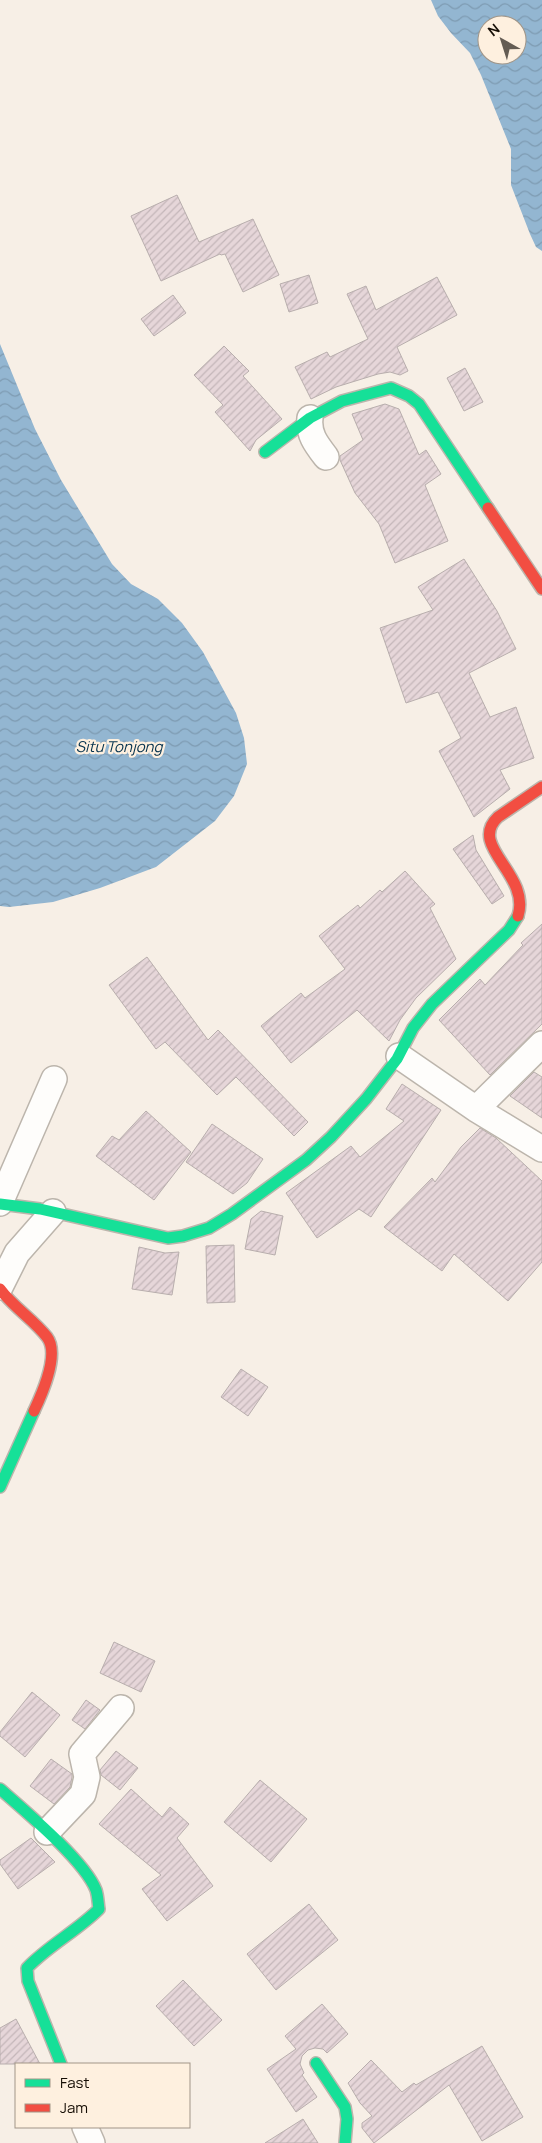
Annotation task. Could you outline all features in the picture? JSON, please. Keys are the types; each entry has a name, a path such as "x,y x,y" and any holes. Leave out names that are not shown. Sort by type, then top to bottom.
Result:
{"street":[{"path":"265,452 326,408 382,389 398,390 419,404 542,589"},
{"path":"310,418 308,428 326,457"},
{"path":"54,1079 2,1208 53,1212 168,1238 186,1237 203,1232 224,1222 326,1142 350,1117 398,1056 421,1018 437,999 490,950 517,920 521,909 521,895 516,882 490,846 488,836 492,823 542,787"},
{"path":"476,1109 542,1044"},
{"path":"398,1056 476,1109 542,1149"},
{"path":"0,1487 41,1397 52,1362 48,1338 9,1301 0,1288 18,1253 53,1212"},
{"path":"47,1832 83,1794 87,1777 83,1759 84,1749 121,1708"},
{"path":"0,1789 47,1832 80,1867 96,1888 99,1909 87,1923 36,1957 27,1968 28,1980 60,2063"},
{"path":"316,2063 345,2107 347,2119 345,2143"},
{"path":"85,2128 92,2143"}],"water":[{"path":"431,0 542,0 542,251 536,247 511,185 511,149 481,75 470,53 438,16"},
{"name":"Situ Tonjong","path":"0,344 35,429 61,480 112,564 131,584 158,599 182,623 203,652 236,713 244,738 247,764 234,796 215,821 156,867 100,888 53,902 9,907 0,906"}],"building":[{"path":"177,195 199,242 253,219 279,275 243,292 225,254 220,254 161,281 131,216"},
{"path":"309,275 318,303 289,312 280,284"},
{"path":"437,277 457,315 397,347 408,371 400,375 390,372 378,374 336,387 311,399 295,367 327,352 330,357 368,339 347,294 366,286 376,310"},
{"path":"173,295 186,313 154,336 141,319"},
{"path":"224,346 249,371 243,376 282,419 256,440 250,451 215,412 223,405 194,375"},
{"path":"465,368 483,402 464,411 447,378"},
{"path":"385,404 399,409 419,455 426,450 441,474 425,485 448,541 395,563 379,524 355,493 340,460 340,456 363,440 352,414"},
{"path":"464,559 497,611 516,649 469,673 490,717 516,707 534,758 500,770 510,789 474,817 439,751 461,738 438,692 406,703 380,628 433,610 418,587"},
{"path":"473,835 476,850 504,896 492,904 453,849"},
{"path":"405,871 435,904 430,908 456,959 416,998 400,1020 389,1041 357,1010 291,1063 261,1026 301,993 305,998 345,969 319,936 358,905 360,908 380,890 382,892"},
{"path":"542,924 542,1024 490,1075 439,1020 480,979 485,985 523,945 521,943"},
{"path":"147,957 208,1040 218,1030 308,1122 294,1136 236,1077 217,1095 165,1042 156,1049 109,985"},
{"path":"534,1072 542,1077 542,1118 510,1096"},
{"path":"402,1084 441,1110 371,1217 359,1209 317,1238 286,1193 351,1146 360,1157 404,1121 386,1109"},
{"path":"146,1111 191,1152 154,1200 96,1156 112,1136 119,1140"},
{"path":"212,1124 263,1159 247,1183 233,1194 186,1162"},
{"path":"480,1128 496,1138 542,1181 542,1262 508,1301 454,1254 442,1271 384,1227 432,1178 435,1182 461,1147"},
{"path":"261,1211 283,1216 275,1255 245,1249 251,1219"},
{"path":"234,1245 235,1302 207,1303 206,1246"},
{"path":"139,1247 165,1253 179,1252 172,1295 132,1289"},
{"path":"241,1369 268,1387 248,1416 221,1397"},
{"path":"114,1642 155,1661 141,1692 100,1673"},
{"path":"32,1692 60,1715 25,1757 0,1736 0,1732"},
{"path":"86,1700 100,1710 85,1729 72,1720"},
{"path":"116,1751 138,1768 120,1790 101,1775 100,1770"},
{"path":"51,1759 72,1774 70,1787 54,1804 30,1786"},
{"path":"260,1780 307,1819 271,1862 224,1822"},
{"path":"131,1789 162,1817 170,1807 189,1824 177,1838 213,1886 167,1921 142,1889 161,1875 99,1824"},
{"path":"31,1838 55,1862 18,1889 0,1864 0,1860"},
{"path":"309,1904 338,1940 276,1990 247,1954"},
{"path":"183,1980 222,2020 194,2046 156,2006"},
{"path":"322,2004 348,2034 327,2053 323,2049 315,2048 308,2050 302,2056 300,2064 304,2073 302,2075 317,2097 296,2112 267,2069 296,2049 285,2036"},
{"path":"16,2019 39,2063 0,2064 0,2028"},
{"path":"482,2046 523,2117 482,2141 449,2085 374,2143 362,2128 362,2123 372,2116 360,2103 348,2083 371,2060 402,2092 414,2083 416,2085"},
{"path":"303,2119 318,2143 265,2143"}],"traffic: fast":[{"path":"265,452 310,418 342,401 391,388 409,396 419,404 488,508"},
{"path":"0,1204 40,1209 168,1238 183,1236 209,1228 232,1214 306,1160 331,1137 366,1099 397,1059 413,1028 432,1004 509,930 518,916"},
{"path":"0,1487 34,1411"},
{"path":"0,1789 67,1851 89,1878 97,1892 99,1909 44,1952 27,1968 28,1981 61,2063"},
{"path":"316,2063 345,2107 347,2119 345,2143"}],"traffic: jam":[{"path":"488,508 542,589"},
{"path":"518,916 520,901 516,887 494,850 490,839 490,828 498,817 542,787"},
{"path":"0,1289 47,1337 51,1344 51,1363 34,1411"}]}
